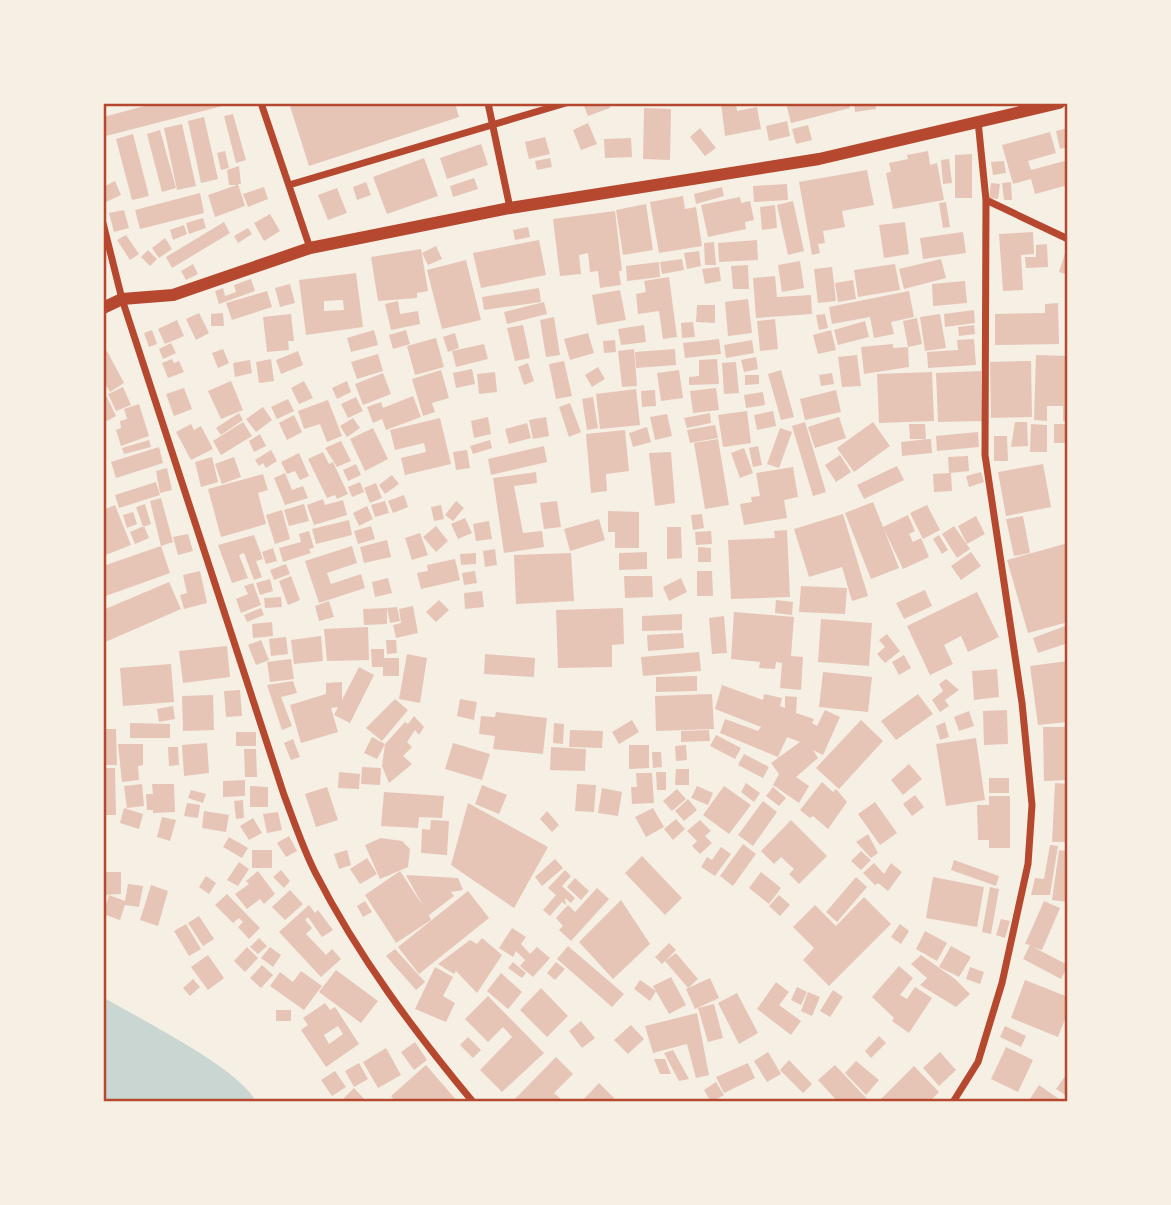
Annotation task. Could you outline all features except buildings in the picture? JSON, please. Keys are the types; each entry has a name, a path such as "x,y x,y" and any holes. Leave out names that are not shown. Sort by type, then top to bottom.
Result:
{"street":[{"path":"261,103 310,248"},
{"path":"488,103 510,208"},
{"path":"289,186 566,103"},
{"path":"103,308 122,299 173,295 310,248 510,208 819,159 1059,103"},
{"path":"953,1102 978,1062 1002,983 1028,864 1032,806 1022,703 985,455 986,200 978,121"},
{"path":"986,200 1068,239"},
{"path":"103,223 122,299 284,795 314,872 405,1019 473,1102"}],"shaded area":[{"path":"103,997 210,1060 230,1074 256,1102 103,1102"}]}
